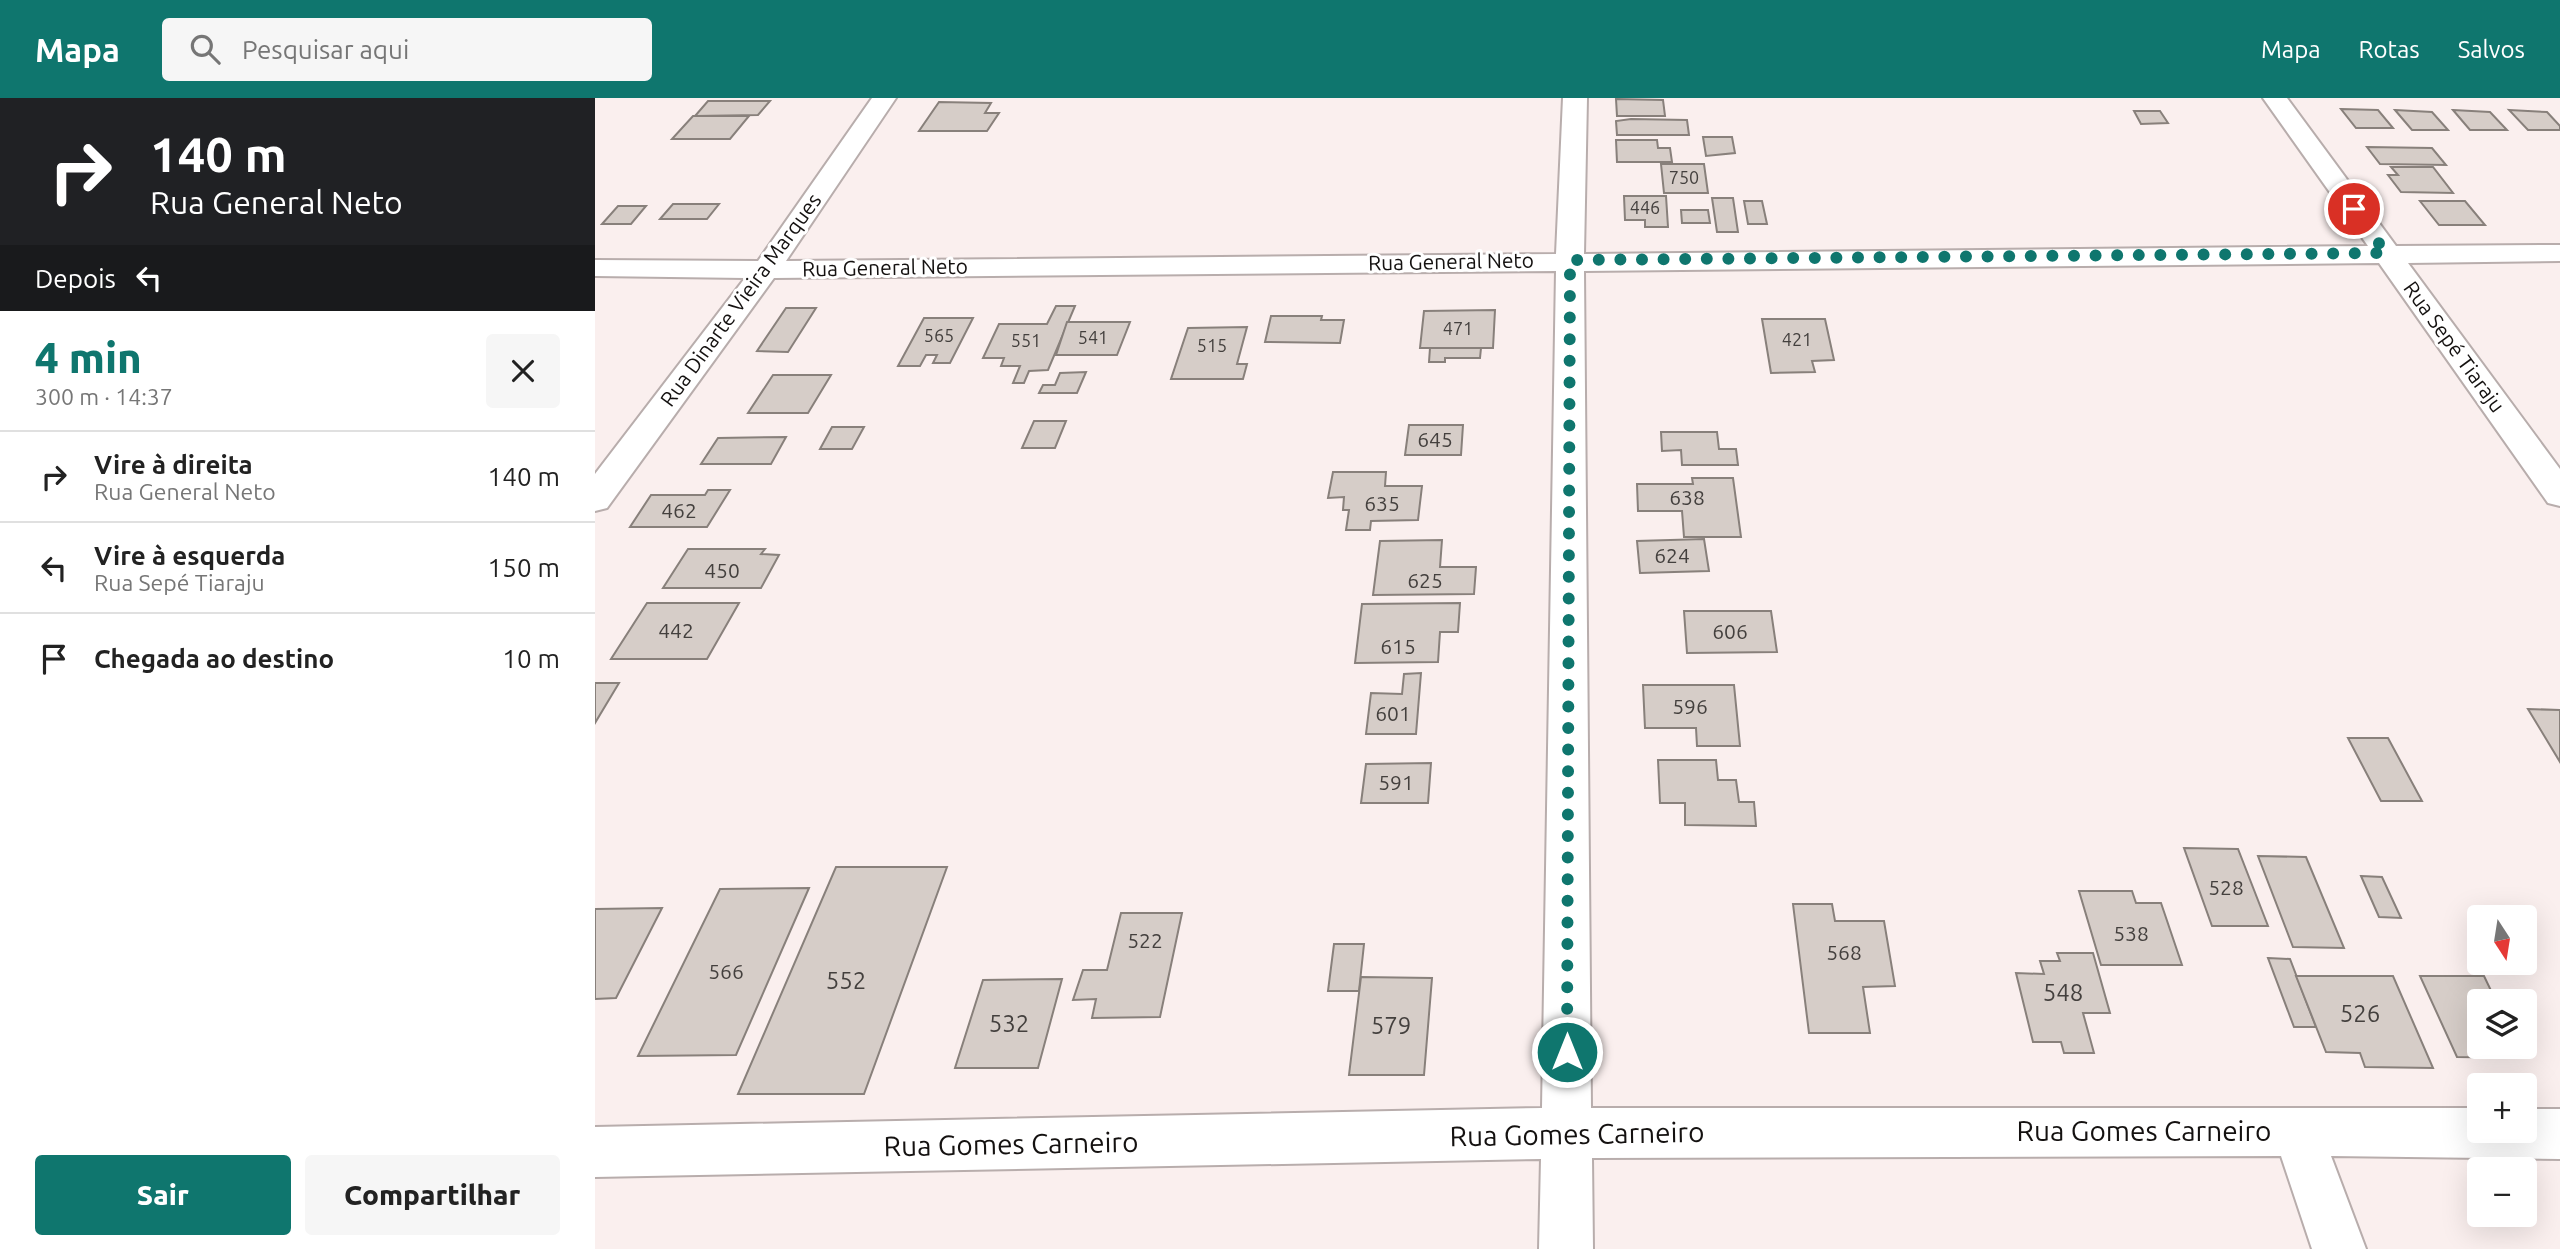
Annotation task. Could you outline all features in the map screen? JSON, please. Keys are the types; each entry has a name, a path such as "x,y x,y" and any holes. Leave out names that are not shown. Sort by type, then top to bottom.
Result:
{"street":[{"name":"Rua Dinarte Vieira Marques","path":"595,499 766,270 884,98"},
{"path":"1566,1249 1570,260 1575,98"},
{"name":"Rua Sepé Tiaraju","path":"2275,98 2560,494"},
{"name":"Rua General Neto","path":"595,268 766,270 1570,260 2560,253"},
{"path":"2297,1131 2339,1249"},
{"name":"Rua Gomes Carneiro","path":"595,1152 1567,1133 2297,1131 2560,1134"}],"building":[{"path":"1616,99 1663,100 1665,116 1617,116"},
{"path":"708,101 770,101 758,115 695,116"},
{"path":"939,102 991,103 985,113 999,113 987,131 919,131"},
{"path":"2341,109 2378,110 2393,128 2356,128"},
{"path":"2395,110 2432,112 2448,130 2412,130"},
{"path":"2453,110 2490,112 2507,130 2470,130"},
{"path":"2509,110 2547,112 2560,126 2560,130 2528,130"},
{"path":"2134,111 2160,111 2168,123 2141,124"},
{"path":"693,116 749,116 730,139 672,139"},
{"path":"1687,120 1689,135 1617,135 1616,121"},
{"path":"1703,137 1732,137 1735,153 1706,156"},
{"path":"1616,140 1657,140 1658,148 1670,148 1672,162 1617,162"},
{"path":"2367,147 2432,148 2446,165 2380,164"},
{"path":"1661,164 1704,164 1708,193 1664,193"},
{"path":"2391,167 2433,167 2453,193 2401,192 2388,175 2398,175"},
{"path":"1624,196 1666,196 1668,227 1645,227 1645,220 1625,220"},
{"path":"1712,198 1733,198 1738,232 1717,232"},
{"path":"1744,201 1762,201 1767,224 1748,224"},
{"path":"2420,201 2465,201 2485,225 2439,225"},
{"path":"673,204 719,204 707,219 660,219"},
{"path":"618,206 646,206 631,224 602,224"},
{"path":"1681,210 1708,210 1710,223 1682,223"},
{"path":"1056,306 1075,306 1048,370 1029,371 1024,383 1013,383 1020,366 1001,366 1004,358 983,358 999,324 1047,324"},
{"path":"786,308 816,308 788,352 757,351"},
{"path":"1495,310 1493,348 1420,348 1424,311"},
{"path":"1271,316 1322,316 1321,320 1344,320 1340,343 1265,342"},
{"path":"924,318 973,318 950,363 933,363 937,355 926,355 920,366 898,366"},
{"path":"1762,319 1825,319 1834,360 1812,361 1815,372 1771,373"},
{"path":"1067,322 1130,322 1117,355 1056,355"},
{"path":"1247,327 1237,364 1247,364 1243,379 1171,379 1188,328"},
{"path":"1430,348 1481,348 1480,358 1445,358 1445,362 1429,362"},
{"path":"1086,372 1077,393 1039,393 1043,385 1055,385 1060,373"},
{"path":"773,375 831,375 808,413 748,413"},
{"path":"1034,421 1066,421 1055,448 1022,448"},
{"path":"1409,425 1463,425 1461,455 1405,455"},
{"path":"832,427 864,427 852,449 820,449"},
{"path":"1661,432 1717,432 1719,449 1736,449 1738,465 1682,465 1681,450 1662,451"},
{"path":"786,437 771,464 701,464 718,438"},
{"path":"1333,472 1386,472 1385,486 1422,486 1418,520 1371,521 1370,530 1346,530 1349,510 1343,510 1344,497 1328,498"},
{"path":"1692,478 1733,478 1741,537 1684,537 1682,511 1638,511 1637,484 1693,484"},
{"path":"708,490 730,490 707,527 630,527 651,495 705,495"},
{"path":"1704,539 1709,571 1640,573 1637,541"},
{"path":"1442,540 1440,567 1476,567 1474,594 1373,595 1380,541"},
{"path":"688,549 765,549 761,554 779,555 761,588 663,588"},
{"path":"647,603 739,603 707,659 611,659"},
{"path":"1460,603 1458,632 1440,632 1438,662 1355,663 1362,604"},
{"path":"1684,611 1771,611 1777,652 1687,653"},
{"path":"1421,673 1416,734 1366,734 1371,693 1402,694 1404,674"},
{"path":"595,683 619,683 595,723"},
{"path":"1643,685 1734,685 1740,746 1697,746 1696,728 1645,728"},
{"path":"2528,709 2560,710 2560,762"},
{"path":"2348,738 2388,738 2422,801 2381,801"},
{"path":"1658,760 1716,760 1718,780 1736,780 1739,802 1754,802 1756,826 1685,825 1685,803 1660,803"},
{"path":"1431,763 1428,803 1361,803 1366,764"},
{"path":"2184,848 2238,849 2268,926 2212,926"},
{"path":"2258,856 2306,857 2344,948 2293,947"},
{"path":"836,867 947,867 864,1094 738,1094"},
{"path":"2361,876 2382,877 2401,918 2379,917"},
{"path":"809,888 736,1055 638,1056 720,889"},
{"path":"2079,891 2132,891 2136,903 2161,903 2182,965 2101,965"},
{"path":"1793,904 1832,904 1835,921 1884,921 1895,986 1863,987 1870,1033 1809,1033"},
{"path":"662,908 616,998 595,999 595,909"},
{"path":"1121,913 1182,913 1160,1017 1092,1018 1096,999 1073,1000 1083,970 1107,970"},
{"path":"1334,944 1364,944 1359,991 1328,991"},
{"path":"2057,953 2093,953 2110,1013 2083,1013 2094,1053 2064,1053 2061,1042 2033,1042 2016,973 2044,974 2040,961 2060,961"},
{"path":"2268,958 2290,959 2316,1027 2294,1027"},
{"path":"2296,976 2393,976 2433,1068 2365,1067 2360,1053 2326,1052"},
{"path":"2420,976 2484,976 2490,989 2467,989 2467,1057 2457,1057"},
{"path":"1361,977 1432,978 1424,1075 1349,1075"},
{"path":"1062,979 1038,1068 955,1068 983,980"}],"route":[{"path":"1567,1052 1570,260 2386,253 2354,209"}]}
